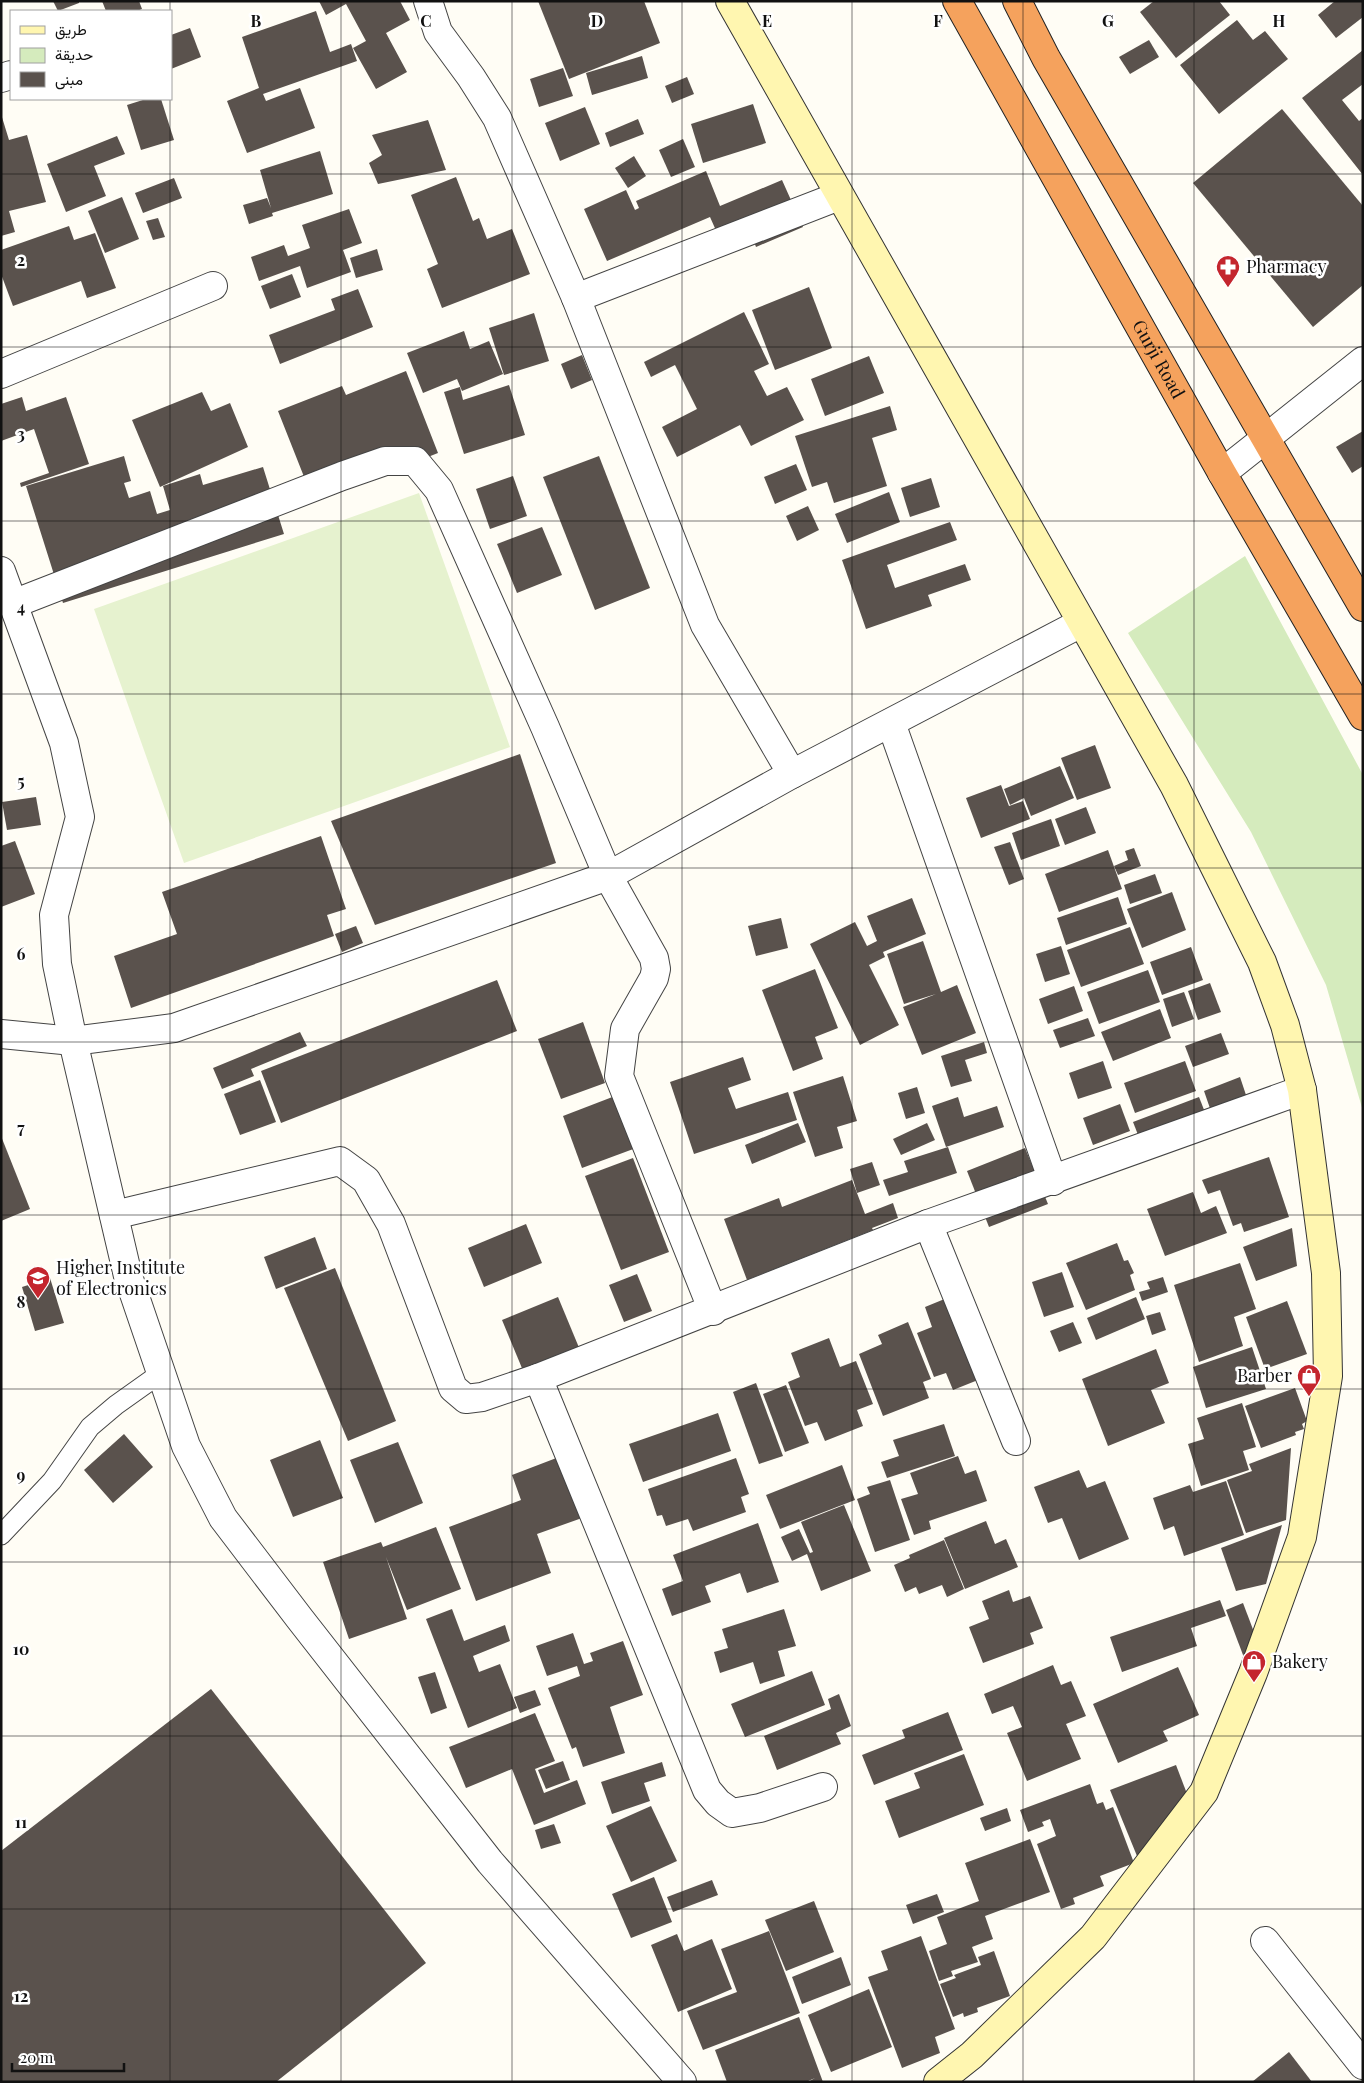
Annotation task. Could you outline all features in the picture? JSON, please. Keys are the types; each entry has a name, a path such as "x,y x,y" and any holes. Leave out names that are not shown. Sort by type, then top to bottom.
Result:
{"highway":[{"name":"Gurji Road","path":"957,1 1222,472 1363,716"},
{"path":"1017,1 1046,58 1363,607"}],"street":[{"path":"428,1 438,32 472,77 497,118 576,298 705,625 792,774"},
{"path":"730,1 1174,785 1262,962 1285,1026 1302,1090 1326,1273 1328,1376 1302,1537 1256,1664 1204,1792 1093,1937 972,2055 938,2082"},
{"path":"576,298 839,196"},
{"path":"1,374 212,286"},
{"path":"1222,472 1363,361"},
{"path":"13,604 342,476 385,461 415,461 439,490 541,718 608,876 654,958 656,969 654,978 625,1029 619,1076 713,1311"},
{"path":"1,571 64,743 80,816 54,915 57,964 128,1276 186,1446 223,1518 490,1862 682,2082"},
{"path":"1,1034 73,1040 174,1028 608,876 792,774 1081,623"},
{"path":"891,722 1053,1181"},
{"path":"114,1216 340,1161 366,1180 391,1224 453,1388 466,1399 538,1378 713,1311 928,1224 1053,1181 1302,1090"},
{"path":"928,1224 1016,1440"},
{"path":"538,1378 707,1790 718,1803 732,1813 760,1808 823,1787"},
{"path":"1265,1941 1363,2065"}],"lane":[{"path":"1,1535 52,1481 90,1428 116,1404 161,1373"}],"green space":[{"path":"419,493 510,747 184,863 94,609"},
{"path":"1245,556 1363,775 1363,1111 1326,985 1251,832 1128,633"}],"building":[{"path":"53,1 79,1 79,3 58,10"},
{"path":"102,1 139,1 142,9 140,10 106,10"},
{"path":"319,1 400,1 410,20 386,33 407,72 376,89 353,48 366,41 346,4 326,15"},
{"path":"538,1 644,1 660,43 569,79"},
{"path":"1154,1 1219,1 1230,15 1176,58 1140,12"},
{"path":"1335,1 1363,1 1363,17 1336,38 1318,15"},
{"path":"316,11 330,52 351,44 357,61 263,94 266,101 300,88 315,128 247,153 227,101 259,88 242,37"},
{"path":"1237,20 1253,40 1265,31 1288,59 1219,114 1180,65"},
{"path":"190,28 201,57 172,69 172,35"},
{"path":"1149,40 1159,57 1130,74 1119,57"},
{"path":"1363,50 1363,84 1342,100 1359,121 1363,118 1363,175 1302,98"},
{"path":"642,56 648,78 592,95 586,73"},
{"path":"563,68 573,96 539,107 530,79"},
{"path":"687,77 694,94 672,103 665,86"},
{"path":"143,100 161,100 174,140 141,150 127,105"},
{"path":"753,104 766,143 703,163 691,124"},
{"path":"585,107 600,144 560,161 545,123"},
{"path":"1282,109 1363,206 1363,285 1313,327 1193,183"},
{"path":"1,114 9,140 27,135 46,202 9,211 15,232 1,236"},
{"path":"638,119 644,134 610,147 605,133"},
{"path":"428,120 446,170 378,184 369,163 382,155 372,135"},
{"path":"117,136 125,154 94,166 106,196 66,212 47,164"},
{"path":"683,139 695,167 671,177 659,150"},
{"path":"320,151 333,194 272,213 273,216 249,224 243,205 267,198 271,208 260,170"},
{"path":"634,156 646,176 628,188 615,168"},
{"path":"706,171 720,206 782,180 803,227 756,247 750,231 722,244 710,217 607,261 584,209 626,190 635,210 639,208 636,201"},
{"path":"456,177 473,221 479,218 487,239 512,229 530,274 442,308 427,269 438,264 411,195"},
{"path":"174,178 182,198 143,213 135,193"},
{"path":"122,197 139,239 105,253 88,211"},
{"path":"349,209 362,243 343,250 351,272 307,288 300,266 259,281 251,257 284,245 288,256 310,248 302,225"},
{"path":"158,218 165,237 153,240 146,221"},
{"path":"69,226 74,240 95,233 116,288 87,298 81,281 13,306 1,274 1,250"},
{"path":"377,249 383,270 356,278 350,258"},
{"path":"292,274 301,297 270,309 261,286"},
{"path":"809,287 832,348 775,370 752,310"},
{"path":"358,289 373,327 280,364 269,335 335,310 331,299"},
{"path":"744,312 769,364 754,371 767,396 787,387 804,420 751,446 740,425 677,457 662,427 697,409 675,365 651,377 644,362"},
{"path":"534,313 549,361 504,375 489,328"},
{"path":"464,331 470,349 489,341 503,374 462,391 457,379 423,393 407,353"},
{"path":"582,355 592,380 571,389 561,364"},
{"path":"869,356 884,393 825,416 811,379"},
{"path":"406,371 438,453 314,502 278,411 342,386 346,395"},
{"path":"509,385 525,435 464,454 444,392 460,387 463,400"},
{"path":"202,392 211,411 230,403 248,447 160,487 132,420"},
{"path":"22,397 26,411 66,397 89,464 21,487 20,483 49,473 34,429 1,441 1,404"},
{"path":"890,406 897,430 872,438 887,486 834,503 827,482 812,487 795,436"},
{"path":"1363,431 1363,466 1352,473 1336,447"},
{"path":"124,456 131,481 124,483 129,498 150,491 157,514 170,510 163,486 200,474 203,485 263,467 284,534 63,603 26,486"},
{"path":"599,456 650,588 595,610 543,477"},
{"path":"796,464 807,490 775,504 764,477"},
{"path":"513,476 527,516 490,529 476,489"},
{"path":"931,478 940,507 910,517 901,488"},
{"path":"889,492 900,522 847,543 835,514"},
{"path":"808,506 819,530 797,541 786,516"},
{"path":"950,522 957,540 887,565 895,588 965,564 971,580 928,595 932,606 866,629 842,560"},
{"path":"542,527 562,575 517,593 497,544"},
{"path":"1095,745 1111,788 1077,800 1061,758"},
{"path":"520,754 556,863 375,925 331,821"},
{"path":"1060,766 1074,798 1031,816 1024,798 1010,805 1004,789"},
{"path":"1001,785 1009,806 1023,801 1030,819 981,838 966,798"},
{"path":"36,797 41,825 7,830 2,802"},
{"path":"1086,807 1096,833 1065,845 1055,819"},
{"path":"1051,819 1060,846 1021,860 1012,833"},
{"path":"321,836 346,909 327,915 334,936 131,1008 114,956 177,934 162,892"},
{"path":"15,841 35,894 1,907 1,846"},
{"path":"1010,842 1024,879 1009,885 994,847"},
{"path":"1134,848 1141,866 1118,875 1114,866 1128,860 1125,851"},
{"path":"1108,850 1122,889 1059,912 1045,874"},
{"path":"1155,874 1162,893 1130,904 1124,885"},
{"path":"1172,892 1186,930 1142,948 1127,909"},
{"path":"1118,897 1127,924 1066,945 1057,918"},
{"path":"912,898 926,934 883,952 885,957 869,965 899,1025 860,1045 810,944 855,922 867,946 877,941 867,916"},
{"path":"781,918 788,948 756,956 748,926"},
{"path":"356,926 363,943 342,952 335,934"},
{"path":"1130,927 1144,964 1081,987 1067,950"},
{"path":"923,941 941,992 957,985 976,1033 922,1055 903,1007 936,994 904,1004 887,954"},
{"path":"1061,946 1070,974 1045,982 1036,954"},
{"path":"1191,947 1203,980 1162,995 1150,962"},
{"path":"815,969 838,1028 815,1037 823,1059 793,1071 762,990"},
{"path":"1148,970 1160,1002 1099,1024 1087,992"},
{"path":"497,980 517,1031 281,1123 261,1071"},
{"path":"1210,983 1221,1012 1198,1020 1188,991"},
{"path":"1074,986 1083,1011 1048,1024 1039,999"},
{"path":"1184,992 1194,1019 1172,1027 1163,999"},
{"path":"1160,1009 1171,1038 1113,1061 1101,1032"},
{"path":"1088,1018 1095,1036 1060,1048 1053,1030"},
{"path":"583,1022 605,1083 561,1099 538,1039"},
{"path":"300,1032 307,1046 251,1069 254,1076 222,1089 213,1068"},
{"path":"1221,1033 1229,1054 1193,1067 1185,1046"},
{"path":"984,1042 987,1053 965,1060 972,1081 951,1087 941,1056"},
{"path":"743,1057 751,1080 728,1088 736,1109 788,1092 797,1120 694,1154 670,1082"},
{"path":"1103,1061 1112,1088 1078,1099 1069,1073"},
{"path":"1185,1061 1196,1091 1135,1113 1124,1083"},
{"path":"843,1076 857,1121 837,1127 843,1148 815,1157 793,1092"},
{"path":"1240,1077 1249,1104 1213,1117 1204,1091"},
{"path":"260,1080 276,1122 240,1135 224,1094"},
{"path":"917,1087 925,1113 906,1119 898,1093"},
{"path":"615,1096 636,1148 582,1168 563,1116"},
{"path":"958,1097 964,1117 997,1106 1004,1127 946,1147 932,1106"},
{"path":"1199,1097 1208,1120 1142,1145 1133,1122"},
{"path":"1120,1104 1130,1131 1093,1145 1083,1118"},
{"path":"798,1123 806,1142 752,1164 745,1145"},
{"path":"927,1123 935,1140 901,1155 893,1139"},
{"path":"1,1136 30,1209 1,1221"},
{"path":"948,1147 957,1173 889,1196 883,1180 908,1172 904,1161"},
{"path":"1025,1148 1048,1204 989,1227 967,1171"},
{"path":"1269,1157 1289,1217 1244,1232 1241,1223 1233,1226 1220,1190 1208,1194 1202,1180"},
{"path":"633,1158 669,1252 621,1270 585,1176"},
{"path":"872,1162 880,1185 857,1193 850,1169"},
{"path":"852,1180 865,1214 893,1203 898,1218 872,1228 873,1230 747,1280 724,1219 779,1198 782,1207"},
{"path":"1193,1192 1201,1213 1216,1206 1227,1233 1165,1256 1147,1209"},
{"path":"526,1224 542,1263 484,1287 468,1248"},
{"path":"1292,1228 1297,1266 1256,1281 1243,1247"},
{"path":"315,1237 327,1269 276,1289 264,1257"},
{"path":"1117,1243 1124,1261 1128,1260 1134,1273 1130,1275 1135,1290 1086,1310 1066,1263"},
{"path":"1240,1263 1256,1309 1234,1317 1243,1346 1199,1362 1174,1285"},
{"path":"335,1268 396,1421 348,1441 284,1288"},
{"path":"1062,1272 1074,1307 1044,1317 1032,1282"},
{"path":"637,1274 652,1311 624,1322 609,1285"},
{"path":"1163,1277 1168,1292 1142,1301 1139,1292 1150,1289 1147,1282"},
{"path":"50,1278 64,1323 35,1331 22,1287"},
{"path":"558,1297 580,1350 524,1373 502,1320"},
{"path":"1136,1297 1145,1319 1096,1340 1087,1318"},
{"path":"947,1298 978,1380 953,1390 946,1373 934,1377 917,1333 932,1327 925,1307"},
{"path":"1287,1301 1307,1354 1265,1369 1246,1317"},
{"path":"1160,1312 1166,1330 1152,1335 1146,1316"},
{"path":"908,1322 931,1379 923,1382 929,1398 883,1416 859,1354 882,1344 878,1335"},
{"path":"1073,1322 1082,1343 1059,1352 1050,1331"},
{"path":"829,1338 840,1367 856,1361 873,1404 857,1410 863,1426 825,1441 817,1422 805,1426 788,1382 800,1377 791,1353"},
{"path":"1252,1347 1266,1389 1206,1408 1193,1367"},
{"path":"1156,1349 1169,1383 1151,1390 1165,1423 1108,1446 1082,1379"},
{"path":"756,1383 783,1456 759,1464 733,1392"},
{"path":"786,1385 809,1443 785,1452 763,1394"},
{"path":"1295,1388 1307,1421 1302,1424 1304,1429 1295,1432 1296,1435 1261,1448 1245,1406"},
{"path":"1242,1403 1256,1447 1243,1451 1249,1470 1201,1486 1188,1444 1204,1439 1197,1418"},
{"path":"718,1413 731,1451 643,1482 629,1444"},
{"path":"944,1424 955,1456 887,1478 881,1462 899,1456 893,1440"},
{"path":"124,1434 153,1467 113,1503 84,1470"},
{"path":"320,1440 343,1498 293,1517 270,1460"},
{"path":"398,1442 423,1503 375,1523 350,1460"},
{"path":"1291,1448 1286,1520 1246,1533 1227,1480 1252,1471 1249,1464"},
{"path":"958,1456 965,1474 976,1470 987,1501 929,1521 931,1529 914,1535 901,1499 918,1494 910,1473"},
{"path":"559,1457 582,1518 537,1534 551,1573 476,1601 449,1527 521,1500 512,1475"},
{"path":"736,1458 749,1494 741,1497 746,1512 693,1531 688,1519 666,1526 662,1515 657,1516 648,1489"},
{"path":"842,1465 855,1500 780,1529 766,1495"},
{"path":"1079,1470 1087,1488 1105,1481 1129,1539 1079,1560 1062,1518 1048,1523 1034,1487"},
{"path":"890,1480 910,1540 875,1552 857,1499 870,1494 867,1487"},
{"path":"1226,1481 1244,1535 1184,1556 1174,1526 1164,1530 1153,1498 1190,1485 1193,1492"},
{"path":"844,1505 871,1571 821,1591 807,1554 792,1561 781,1537 799,1529 810,1553 813,1552 801,1522"},
{"path":"986,1521 995,1544 1006,1539 1018,1567 965,1589 944,1538"},
{"path":"758,1523 779,1582 747,1593 740,1573 705,1586 711,1602 672,1616 662,1589 683,1581 673,1555"},
{"path":"1282,1525 1266,1584 1236,1591 1221,1548"},
{"path":"436,1527 461,1589 407,1610 386,1557 407,1619 349,1639 323,1562 381,1542 383,1547"},
{"path":"944,1540 964,1589 947,1597 942,1585 919,1594 916,1587 905,1592 894,1565 910,1558 909,1555"},
{"path":"1009,1590 1013,1602 1030,1596 1043,1628 1030,1633 1034,1644 983,1663 969,1627 989,1619 982,1601"},
{"path":"1220,1600 1226,1616 1191,1628 1197,1646 1122,1672 1110,1637"},
{"path":"1243,1603 1260,1648 1243,1655 1226,1610"},
{"path":"452,1609 464,1641 505,1625 510,1641 473,1656 479,1672 500,1664 517,1708 468,1728 426,1619"},
{"path":"784,1609 796,1646 778,1651 785,1676 760,1684 753,1662 720,1673 714,1652 728,1648 722,1629"},
{"path":"573,1633 584,1664 593,1661 590,1653 623,1641 643,1695 610,1707 625,1753 583,1767 576,1747 572,1749 548,1688 580,1676 577,1666 547,1676 536,1646"},
{"path":"1053,1665 1061,1685 1071,1681 1086,1716 1066,1724 1081,1759 1027,1781 1007,1733 1022,1727 1013,1706 992,1714 984,1694"},
{"path":"1178,1667 1199,1715 1163,1731 1168,1741 1118,1763 1093,1704"},
{"path":"812,1671 825,1705 745,1737 731,1704"},
{"path":"435,1672 447,1708 431,1714 418,1677"},
{"path":"211,1689 426,1963 276,2082 1,2082 1,1851"},
{"path":"535,1690 541,1705 520,1713 514,1697"},
{"path":"839,1694 851,1726 836,1733 841,1744 777,1770 764,1736 831,1709 828,1699"},
{"path":"948,1712 963,1750 874,1785 862,1755 905,1738 902,1730"},
{"path":"535,1713 555,1761 535,1769 544,1793 577,1780 586,1804 534,1825 512,1769 466,1788 449,1747"},
{"path":"964,1754 984,1805 899,1838 885,1801 920,1788 914,1773"},
{"path":"563,1761 570,1780 546,1789 538,1770"},
{"path":"662,1762 666,1776 644,1783 650,1801 612,1814 601,1782"},
{"path":"1176,1765 1189,1799 1153,1852 1137,1856 1110,1790"},
{"path":"1090,1784 1097,1804 1103,1802 1106,1810 1113,1807 1134,1863 1100,1876 1104,1886 1073,1898 1075,1904 1061,1909 1037,1844 1056,1836 1050,1819 1042,1822 1044,1826 1028,1832 1020,1810"},
{"path":"651,1806 677,1861 631,1882 606,1826"},
{"path":"1007,1808 1011,1821 985,1831 980,1818"},
{"path":"554,1824 561,1843 541,1849 535,1830"},
{"path":"1030,1839 1050,1892 985,1916 993,1939 972,1947 978,1962 951,1971 953,1976 939,1981 929,1951 947,1944 937,1917 979,1901 965,1863"},
{"path":"654,1877 672,1922 631,1938 612,1894"},
{"path":"712,1880 718,1895 673,1912 667,1897"},
{"path":"937,1894 944,1912 913,1924 906,1905"},
{"path":"814,1901 834,1952 786,1971 765,1920"},
{"path":"769,1931 800,2013 703,2050 687,2011 737,1992 721,1949"},
{"path":"677,1934 684,1951 712,1939 732,1989 678,2012 651,1945"},
{"path":"921,1936 955,2029 935,2037 940,2053 902,2068 868,1977 888,1970 881,1951"},
{"path":"994,1951 1010,1996 977,2008 978,2012 964,2017 963,2013 953,2017 940,1984 956,1978 954,1975 981,1965 978,1957"},
{"path":"841,1957 851,1985 802,2004 792,1977"},
{"path":"869,1989 892,2047 831,2072 808,2015"},
{"path":"799,2017 823,2082 808,2082 815,2078 806,2082 727,2082 715,2050"},
{"path":"1289,2052 1312,2082 1252,2082"}],"place":[{"name":"Pharmacy","path":"1228,288"},
{"name":"Higher Institute of Electronics","path":"38,1299"},
{"name":"Barber","path":"1309,1397"},
{"name":"Bakery","path":"1254,1683"}]}
